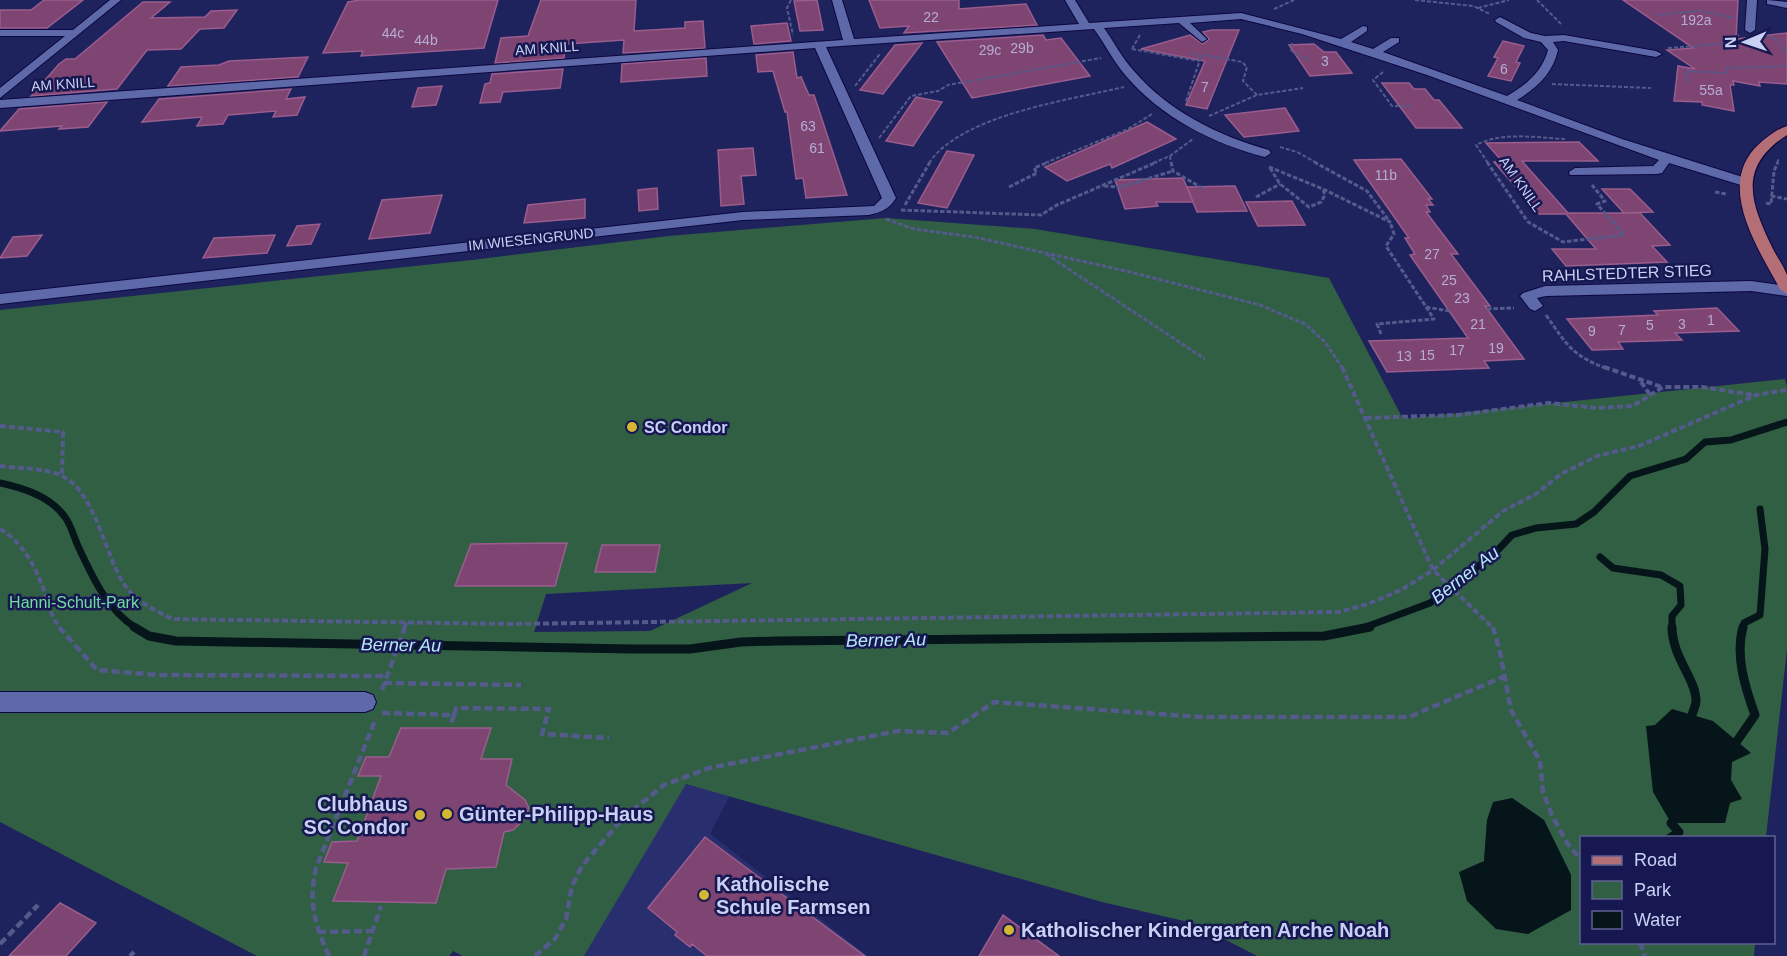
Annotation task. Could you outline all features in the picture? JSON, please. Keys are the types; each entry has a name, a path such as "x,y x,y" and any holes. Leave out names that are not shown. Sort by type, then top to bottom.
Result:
{"main road":[{"path":"1787,130 1770,140 1757,152 1749,165 1744,182 1747,199 1763,245 1787,290"}],"street":[{"path":"0,94 116,0"},
{"path":"837,0 849,42"},
{"path":"1070,0 1116,57 1150,92 1175,111 1219,136 1247,149 1265,153"},
{"path":"1750,25 1752,0"},
{"path":"1771,2 1787,5"},
{"path":"1235,4 1241,16"},
{"path":"1186,16 1204,38"},
{"name":"AM KNILL","path":"0,104 1092,26 1186,16 1201,18 1241,16 1343,42 1667,158 1744,182"},
{"path":"1500,20 1528,36 1567,39 1656,54"},
{"path":"1343,42 1363,29"},
{"path":"0,33 76,33"},
{"path":"1508,101 1535,83 1548,68 1553,50 1545,39"},
{"path":"1374,53 1395,40"},
{"path":"819,44 889,198 886,204 869,211"},
{"path":"1575,172 1657,170 1667,158"},
{"name":"IM WIESENGRUND","path":"0,299 743,216 869,211"},
{"name":"RAHLSTEDTER STIEG","path":"1535,306 1528,296 1545,291 1751,286 1787,290"},
{"path":"0,702 371,707"}],"path":[{"path":"791,0 787,8 795,42"},
{"path":"1415,0 1477,8 1500,20"},
{"path":"1477,8 1509,0"},
{"path":"1537,0 1569,31 1567,39"},
{"path":"1656,15 1701,12 1750,25 1777,40 1787,54"},
{"path":"1125,48 1199,62"},
{"path":"1192,53 1201,57 1205,55 1242,62 1247,67 1243,81 1257,95"},
{"path":"850,91 879,54"},
{"path":"875,143 911,96 938,91 948,85 1109,57"},
{"path":"1185,104 1201,57"},
{"path":"1688,82 1686,71 1727,74 1726,68 1787,66"},
{"path":"1389,68 1373,80 1392,106 1411,106"},
{"path":"1545,83 1651,88"},
{"path":"902,210 939,149 954,138 990,121 1134,85"},
{"path":"1203,119 1257,95 1303,88"},
{"path":"1009,187 1037,173 1034,168 1136,126 1145,116 1154,113"},
{"path":"895,209 1041,215 1170,156 1196,137"},
{"name":"AM KNILL","path":"1571,139 1497,138 1481,141 1476,145 1528,222 1563,242 1624,235 1597,204 1605,201 1592,185 1601,185"},
{"path":"1278,146 1297,152 1367,191 1390,222 1394,234 1386,246 1434,319 1377,324 1381,334"},
{"path":"1771,204 1774,171 1782,154"},
{"path":"1170,156 1173,171"},
{"path":"1323,189 1325,195 1321,202 1309,207 1280,184 1269,167 1323,189 1390,222"},
{"path":"1101,186 1121,187 1173,171 1188,177 1202,188"},
{"path":"1256,197 1280,184"},
{"path":"1771,196 1787,199"},
{"path":"869,211 892,223 914,229 974,237 1043,252 1260,305 1305,324 1325,342 1341,363 1434,572 1492,625 1505,676 1510,710 1540,761 1543,792 1552,815 1567,843 1580,860"},
{"path":"1043,252 1205,358"},
{"path":"1535,306 1549,318 1571,350 1586,361 1663,387 1702,387 1756,395"},
{"name":"RAHLSTEDTER STIEG","path":"1487,309 1535,306"},
{"path":"1425,307 1449,311"},
{"path":"1641,381 1651,396"},
{"path":"1366,418 1458,415 1549,403 1597,408 1634,406 1663,387"},
{"path":"0,466 62,476 73,483 99,529 124,584 141,603 172,619 513,624 1339,612 1368,604 1434,572 1503,511 1536,494 1561,474 1597,456 1639,446 1756,395 1787,390"},
{"path":"0,426 63,432 62,476"},
{"path":"0,529 14,537 29,559 40,579 54,621 97,670 158,675 386,676"},
{"path":"328,956 312,913 310,888 371,707 384,683 407,621"},
{"path":"535,956 555,939 566,919 572,886 582,866 622,819 664,785 709,768 898,731 948,733 994,702 1200,717 1409,717 1505,676"},
{"path":"384,683 521,685"},
{"path":"371,707 454,715"},
{"path":"450,726 456,708 549,709 542,734 609,738"},
{"path":"0,944 38,905"},
{"path":"364,956 381,906"},
{"path":"318,932 372,931"}],"shaded area":[{"name":"Katholische Schule Farmsen","path":"685,784 730,795 710,834 868,956 584,956"}],"green space":[{"name":"Hanni-Schult-Park","path":"886,218 1035,229 1329,278 1403,419 1785,379 1787,387 1787,649 1766,836 1580,836 1580,944 1755,944 1754,956 1257,956 1193,923 1102,902 686,784 584,956 463,956 453,951 449,956 257,956 0,822 0,310 472,260 669,236","holes":["752,583 650,631 534,632 546,594","1512,798 1544,820 1571,875 1571,910 1548,922 1459,873 1484,862 1487,820"]}],"water":[{"path":"1672,709 1713,721 1751,753 1732,762 1731,780 1742,799 1730,803 1725,823 1671,823 1653,792 1646,726 1655,725"},
{"path":"1512,798 1544,820 1571,875 1571,910 1528,934 1496,929 1467,901 1459,872 1484,861 1487,820 1493,802"}],"building":[{"path":"44,0 83,0 47,28 0,28 0,10 31,10"},
{"path":"360,0 498,0 484,48 361,56 363,51 323,53 348,2"},
{"path":"541,0 636,0 634,31 685,28 685,22 703,21 705,48 623,53 624,40 566,44 564,58 495,63 501,38 528,36"},
{"path":"817,0 823,30 800,31 794,1"},
{"path":"869,0 959,0 959,9 1026,4 1037,25 904,33 909,26 880,28"},
{"path":"1623,0 1738,0 1736,39 1787,33 1787,84 1759,82 1760,86 1733,81 1734,85 1730,85 1734,111 1702,105 1702,102 1674,101 1678,66 1695,69 1667,50 1693,48"},
{"path":"143,2 170,2 151,18 205,17 211,11 237,10 224,28 200,29 181,49 147,50 117,89 31,96 59,64 66,59 75,59"},
{"path":"787,23 791,41 754,44 751,26"},
{"path":"1239,30 1207,109 1186,105 1205,61 1141,49 1190,35 1203,44 1209,39 1203,32"},
{"path":"1043,35 1046,40 1061,38 1090,76 972,98 937,42"},
{"path":"1503,41 1524,46 1516,62 1520,63 1511,81 1488,76 1498,58 1494,57"},
{"path":"922,43 883,94 860,90 895,45"},
{"path":"1314,44 1324,52 1336,52 1352,73 1310,76 1289,45"},
{"path":"793,52 797,78 801,77 809,95 814,95 847,195 806,198 803,178 796,179 787,112 785,112 773,71 758,72 756,55"},
{"path":"308,57 298,77 168,86 181,67 219,65 229,61"},
{"path":"706,58 707,76 621,82 622,64"},
{"path":"563,69 560,88 503,92 500,102 480,103 485,84 490,83 492,74"},
{"path":"1382,83 1409,83 1414,89 1425,89 1434,100 1439,100 1462,128 1416,128"},
{"path":"442,86 436,105 412,107 418,88"},
{"path":"291,89 286,99 305,97 297,115 273,117 276,111 228,115 223,124 197,126 202,117 142,122 159,99"},
{"path":"916,97 942,102 913,146 886,141"},
{"path":"107,102 88,127 59,129 62,126 0,131 19,109"},
{"path":"1285,108 1299,131 1244,137 1225,115"},
{"path":"1147,122 1176,139 1112,168 1110,164 1067,181 1045,167"},
{"path":"1579,142 1598,161 1522,161 1568,213 1640,213 1670,245 1652,246 1667,262 1566,266 1552,249 1596,249 1566,214 1539,214 1494,162 1502,161 1486,143"},
{"path":"753,148 756,175 741,176 744,204 721,206 718,150"},
{"path":"947,151 974,155 947,208 918,203"},
{"path":"1401,159 1432,199 1428,199 1433,205 1426,205 1430,212 1426,212 1458,254 1451,254 1490,306 1485,306 1524,359 1484,361 1489,368 1387,372 1369,341 1468,338 1410,255 1415,254 1405,238 1409,238 1354,160"},
{"path":"1183,178 1193,202 1156,202 1158,206 1125,209 1115,180"},
{"path":"1235,186 1247,211 1197,212 1187,187"},
{"path":"657,188 658,209 639,211 638,190"},
{"path":"1602,189 1630,189 1653,212 1624,213"},
{"path":"442,195 430,233 369,239 382,200"},
{"path":"585,199 585,218 524,223 528,205"},
{"path":"1292,201 1305,225 1258,226 1246,202"},
{"path":"320,224 311,244 287,246 297,226"},
{"path":"42,235 27,256 0,258 13,237"},
{"path":"275,235 267,253 203,258 214,238"},
{"path":"1717,308 1739,331 1675,333 1682,340 1618,342 1623,349 1592,350 1567,319 1658,315 1654,311"},
{"path":"567,543 555,586 455,586 471,544"},
{"path":"602,545 660,545 655,572 595,572"},
{"name":"Günter-Philipp-Haus","path":"401,728 491,728 481,759 512,759 506,785 525,800 529,808 524,820 513,830 504,832 496,867 446,869 436,903 333,901 348,863 324,862 332,842 357,841 381,776 358,776 366,757 389,757"},
{"name":"Katholische Schule Farmsen","path":"705,837 865,956 707,956 692,944 690,947 675,935 677,932 648,908"},
{"path":"60,903 96,923 66,956 9,956"},
{"name":"Katholischer Kindergarten Arche Noah","path":"1003,915 1059,956 979,956"}],"waterway":[{"name":"Berner Au","path":"1363,628 1430,603 1494,554 1512,535 1536,528 1576,524 1594,512 1630,476 1686,459 1705,442 1731,440 1787,422"},
{"name":"Berner Au","path":"0,483 36,494 59,510 69,524 101,592 117,612 136,628"},
{"path":"1743,628 1744,623 1760,615 1765,549 1760,509"},
{"path":"1600,557 1613,568 1661,575 1680,586 1681,605 1672,616 1672,627"},
{"name":"Berner Au","path":"134,627 149,636 176,641 632,649 690,649 741,642 776,641 1324,636 1370,627"},
{"path":"1672,627 1676,648 1695,693 1696,703 1692,715"},
{"path":"1737,741 1755,715 1741,660 1743,627"},
{"path":"1671,823 1679,832 1673,836"}],"place":[{"name":"SC Condor","path":"632,427"},
{"name":"Günter-Philipp-Haus","path":"447,814"},
{"name":"Clubhaus SC Condor","path":"420,815"},
{"name":"Katholische Schule Farmsen","path":"704,895"},
{"name":"Katholischer Kindergarten Arche Noah","path":"1009,930"}]}
